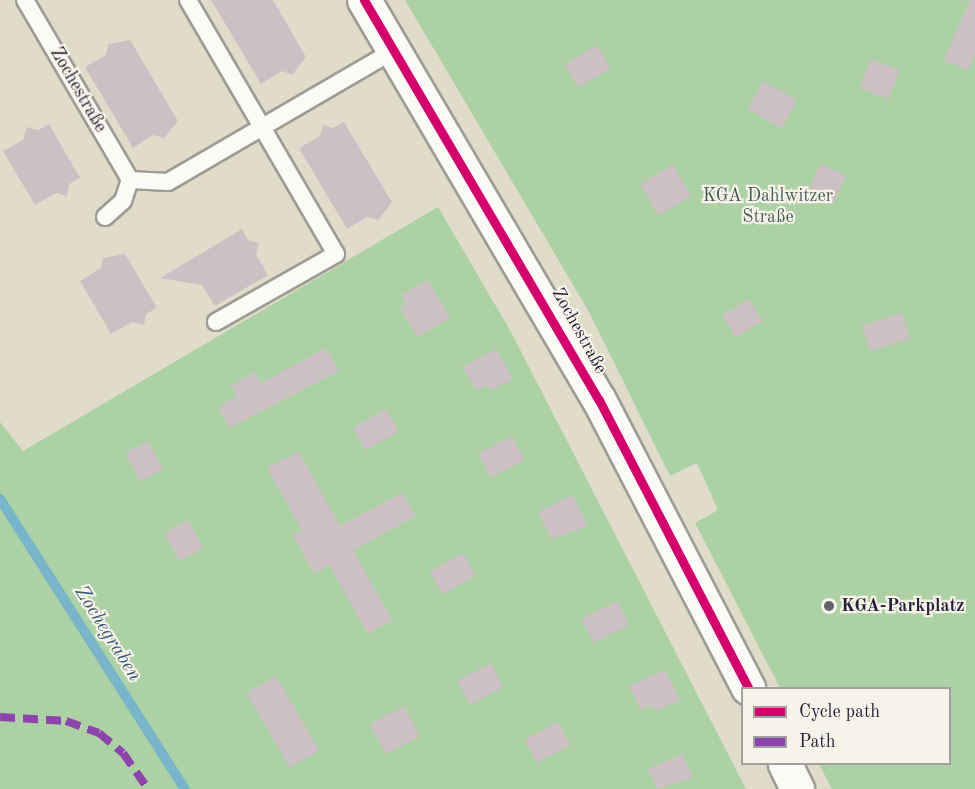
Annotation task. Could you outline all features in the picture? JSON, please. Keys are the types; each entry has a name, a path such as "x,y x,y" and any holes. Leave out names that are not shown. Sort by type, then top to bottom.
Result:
{"street":[{"name":"Zochestraße","path":"364,0 599,400 747,687"},
{"path":"785,765 797,789"}],"lane":[{"name":"Zochestraße","path":"25,0 130,180"},
{"path":"188,0 265,127 336,254 216,322"},
{"path":"105,217 123,201 130,180 168,182 395,50"}],"green space":[{"name":"KGA Dahlwitzer Straße","path":"405,0 975,0 975,789 832,789 820,765 951,765 951,687 779,687 695,523 718,510 697,463 670,476 589,312"},
{"path":"438,207 511,332 746,789 0,789 0,422 23,451"}],"building":[{"path":"211,0 273,0 306,57 292,75 282,71 261,84"},
{"path":"970,0 975,0 975,54 968,70 944,60"},
{"path":"130,40 178,121 164,138 153,135 133,148 85,67 106,55 108,44"},
{"path":"597,45 611,68 578,88 564,65"},
{"path":"871,59 900,71 888,99 859,88"},
{"path":"763,81 797,100 782,128 747,109"},
{"path":"344,122 392,202 378,220 367,217 347,229 299,148 320,136 323,125 333,128"},
{"path":"49,124 80,178 69,184 67,196 56,193 35,205 3,151 23,140 27,127 38,130"},
{"path":"820,164 846,175 834,203 808,192"},
{"path":"673,165 691,196 658,215 640,184"},
{"path":"242,229 248,240 259,243 256,254 268,275 215,306 202,285 160,278"},
{"path":"125,254 157,308 146,314 144,325 132,322 111,334 80,281 101,268 103,258"},
{"path":"428,280 450,318 417,337 400,308 407,304 401,295"},
{"path":"749,299 762,321 736,337 722,315"},
{"path":"902,313 910,339 870,351 862,325"},
{"path":"326,348 339,371 229,428 218,407 237,396 231,385 255,372 261,383"},
{"path":"496,349 513,379 490,391 487,385 476,390 462,367"},
{"path":"386,409 399,432 365,450 353,427"},
{"path":"512,436 524,460 490,477 478,453"},
{"path":"148,441 163,469 140,481 125,453"},
{"path":"299,452 340,526 402,493 416,516 353,550 392,620 368,634 329,565 314,574 293,535 302,531 267,467"},
{"path":"572,495 588,526 552,539 538,512"},
{"path":"188,520 203,548 179,561 164,533"},
{"path":"463,553 476,576 442,594 430,571"},
{"path":"617,601 629,625 594,643 581,619"},
{"path":"491,663 504,687 470,705 457,681"},
{"path":"665,670 680,700 655,711 652,705 641,710 629,686"},
{"path":"276,676 319,750 290,767 247,693"},
{"path":"404,706 420,736 386,754 370,724"},
{"path":"558,722 570,745 537,763 524,740"},
{"path":"682,754 693,778 657,789 648,769"}],"waterway":[{"name":"Zochegraben","path":"0,499 185,789"}],"marked path":[{"path":"0,717 66,721 99,733 123,753 148,789"}],"cycle path":[{"path":"364,0 599,400 747,687"}],"place":[{"name":"KGA-Parkplatz","path":"829,606"}]}
